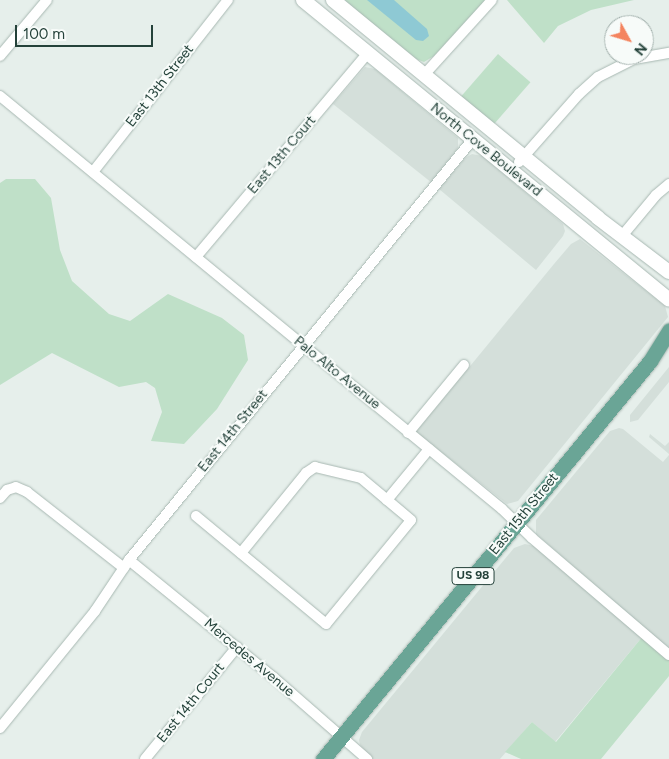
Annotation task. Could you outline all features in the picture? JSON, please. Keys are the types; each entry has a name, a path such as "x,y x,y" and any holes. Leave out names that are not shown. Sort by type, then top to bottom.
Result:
{"main road":[{"name":"North Cove Boulevard","path":"303,0 669,300"},
{"name":"North Cove Boulevard","path":"333,0 521,159 545,174 669,272"},
{"path":"473,139 483,138 521,159"},
{"name":"East 15th Street","path":"650,362 669,330"},
{"name":"East 15th Street","path":"323,759 650,362 669,345"}],"street":[{"path":"0,56 47,0"},
{"name":"East 13th Street","path":"93,172 228,0"},
{"path":"424,75 492,0"},
{"path":"521,159 579,94 598,77 634,59 669,53"},
{"name":"East 13th Court","path":"196,257 368,54"},
{"name":"Palo Alto Avenue","path":"0,96 429,449 669,655"},
{"name":"East 14th Street","path":"0,728 95,612 127,564 473,139"},
{"path":"622,236 656,194 669,184"},
{"path":"408,433 464,365"},
{"path":"387,500 429,449"},
{"path":"196,516 326,624 411,520 361,478 315,467 306,473 241,553"},
{"name":"Mercedes Avenue","path":"0,498 7,490 16,487 27,492 237,647 367,759"},
{"name":"East 14th Court","path":"145,759 237,647"}],"shaded area":[{"path":"365,67 375,69 458,138 458,148 432,183 333,104"},
{"path":"472,154 482,156 563,224 565,231 563,236 536,270 439,189 465,158"},
{"path":"580,239 665,306 668,317 518,501 507,504 416,432 554,264 571,244"},
{"path":"669,367 669,382 638,420 630,422 630,415"},
{"path":"619,428 623,429 663,462 669,455 669,649 536,534 536,520 610,431"},
{"path":"650,434 665,446 669,442 669,454 649,437"},
{"path":"525,544 534,546 643,636 555,742 532,722 500,759 372,759 360,745 359,740 362,732 514,548"}],"green space":[{"path":"344,0 486,0 434,56 424,62 416,59"},
{"path":"507,0 634,0 591,10 558,26 544,43"},
{"path":"498,54 530,82 494,124 461,96"},
{"path":"6,179 35,179 51,198 60,250 72,281 109,314 130,321 168,294 222,318 244,335 248,360 217,409 184,444 151,441 162,412 155,388 146,382 119,387 52,353 0,385 0,183"},
{"path":"643,636 669,660 669,676 601,759 521,759 505,752 532,722 556,742"}],"water":[{"path":"367,0 394,0 427,29 429,36 423,41 416,40"}]}
